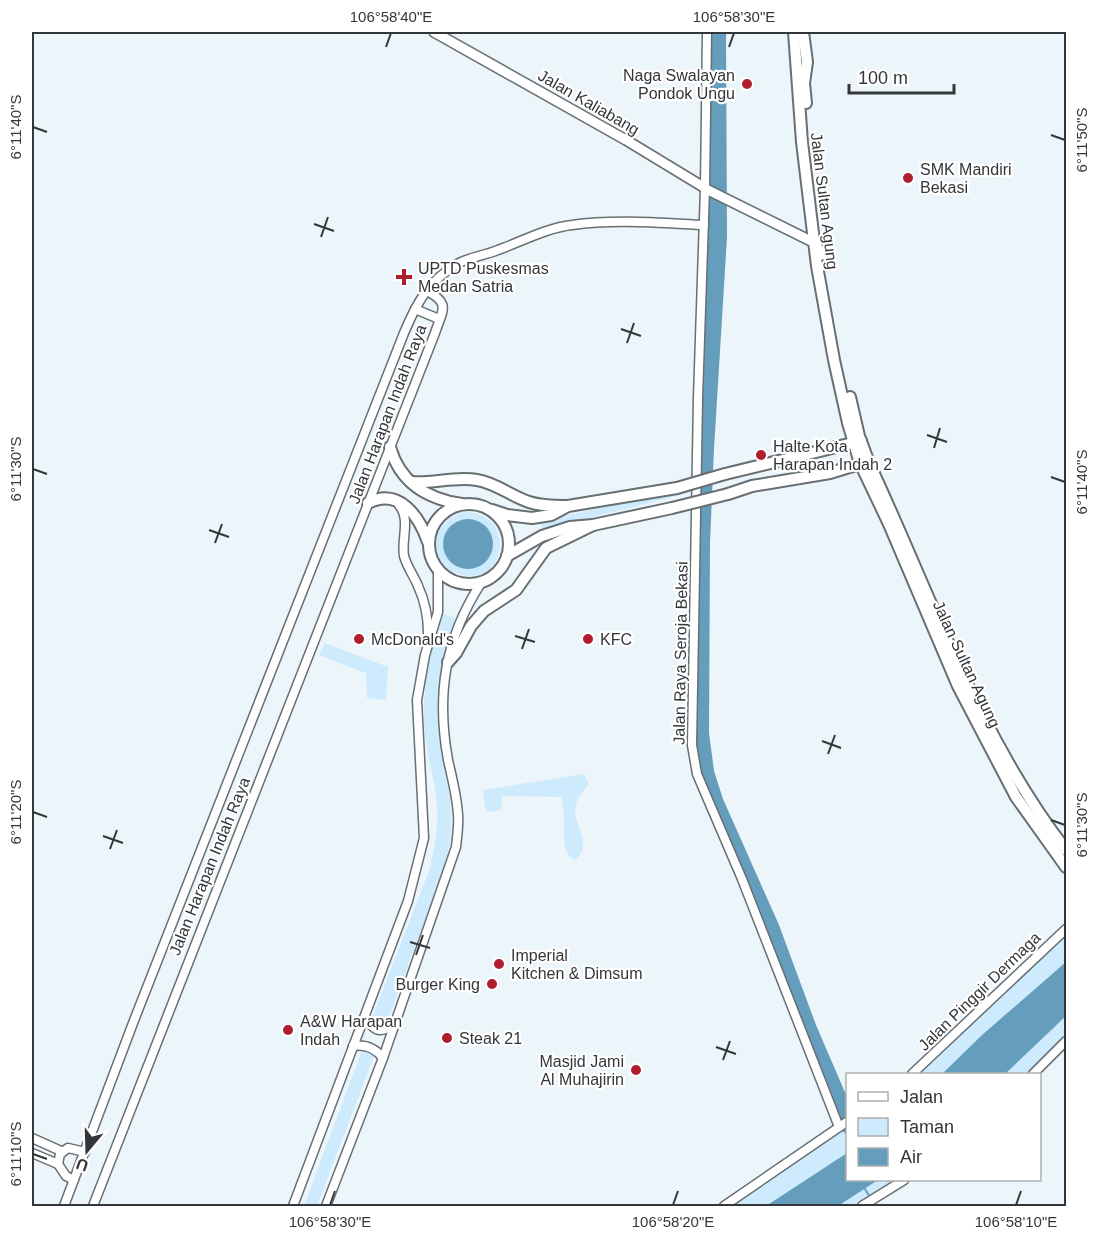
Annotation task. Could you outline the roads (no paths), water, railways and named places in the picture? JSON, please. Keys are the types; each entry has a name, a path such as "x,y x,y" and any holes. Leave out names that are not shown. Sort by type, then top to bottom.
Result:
{"highway":[{"name":"Jalan Sultan Agung","path":"799,36 802,142 814,243 828,329 848,423 858,442"},
{"name":"Jalan Sultan Agung","path":"799,36 807,62 804,83 822,255 858,442 865,462 993,735 1042,816 1066,850"},
{"path":"833,449 846,435 848,423"},
{"path":"411,482 477,480 493,484 528,502 568,506 677,488 858,442"},
{"path":"390,447 403,475 422,492 441,501 477,505 507,515 532,518 551,516 568,506"},
{"name":"Jalan Sultan Agung","path":"865,462 868,478 928,620 963,695 1016,797 1066,867"},
{"path":"507,556 570,526 593,525 672,508 753,486 840,470 865,462"},
{"path":"840,470 861,473 868,478"},
{"path":"368,503 376,499 393,500 416,516 429,546"},
{"path":"466,505 452,508 443,514 435,522 430,532 431,559 438,570 447,578 458,583 481,583 498,572 507,556 509,542 506,529 498,517 488,509"},
{"path":"448,662 456,654 471,626 484,611 516,590 546,548 593,525"}],"main road":[{"name":"Jalan Kaliabang","path":"434,32 626,140 728,201 814,243"},
{"path":"814,243 822,255"}],"street":[{"name":"Jalan Raya Seroja Bekasi","path":"707,32 707,189 698,398 692,745 697,774 742,879 784,992 843,1124"},
{"path":"415,309 425,290 460,262 499,250 531,236 571,225 638,223 704,225"},
{"path":"425,290 442,302 439,320"},
{"name":"Jalan Harapan Indah Raya","path":"64,1206 133,1023 415,309 439,320 93,1206"},
{"path":"393,500 404,512 404,555 425,608 429,639"},
{"path":"292,1206 408,901 421,856 424,822 417,700 419,680 438,612 438,570"},
{"path":"326,1206 383,1058 456,847 458,808 443,719 443,682 465,609 481,583"},
{"name":"Jalan Pinggir Dermaga","path":"913,1073 1066,929"},
{"path":"364,1016 375,1030 385,1031 393,1026"},
{"path":"1034,1073 1066,1041"},
{"path":"353,1046 370,1047 383,1058"},
{"path":"724,1206 843,1124"},
{"path":"32,1138 62,1151"},
{"path":"58,1164 62,1151 68,1148 85,1152"},
{"path":"32,1153 58,1164 66,1176 74,1180"},
{"path":"866,1205 901,1181"}],"water":[{"path":"707,32 726,32 727,237 710,543 709,733 714,771 723,799 779,925 816,1025 846,1095 846,1135 839,1127 697,774 692,745"},
{"path":"468,519 477,521 488,530 493,544 491,553 482,564 468,569 459,567 448,558 443,544 445,535 454,524"},
{"path":"1066,962 1066,1016 1006,1073 943,1073 982,1035"},
{"path":"846,1154 846,1181 876,1181 838,1206 766,1206"}],"waterway":[{"path":"865,1189 870,1197"}],"place":[{"name":"Naga Swalayan Pondok Ungu","path":"747,84"},
{"name":"SMK Mandiri Bekasi","path":"908,178"},
{"name":"UPTD Puskesmas Medan Satria","path":"404,277"},
{"name":"Halte Kota Harapan Indah 2","path":"761,455"},
{"name":"McDonald's","path":"359,639"},
{"name":"KFC","path":"588,639"},
{"name":"Imperial Kitchen & Dimsum","path":"499,964"},
{"name":"Burger King","path":"492,984"},
{"name":"A&W Harapan Indah","path":"288,1030"},
{"name":"Steak 21","path":"447,1038"},
{"name":"Masjid Jami Al Muhajirin","path":"636,1070"}]}
